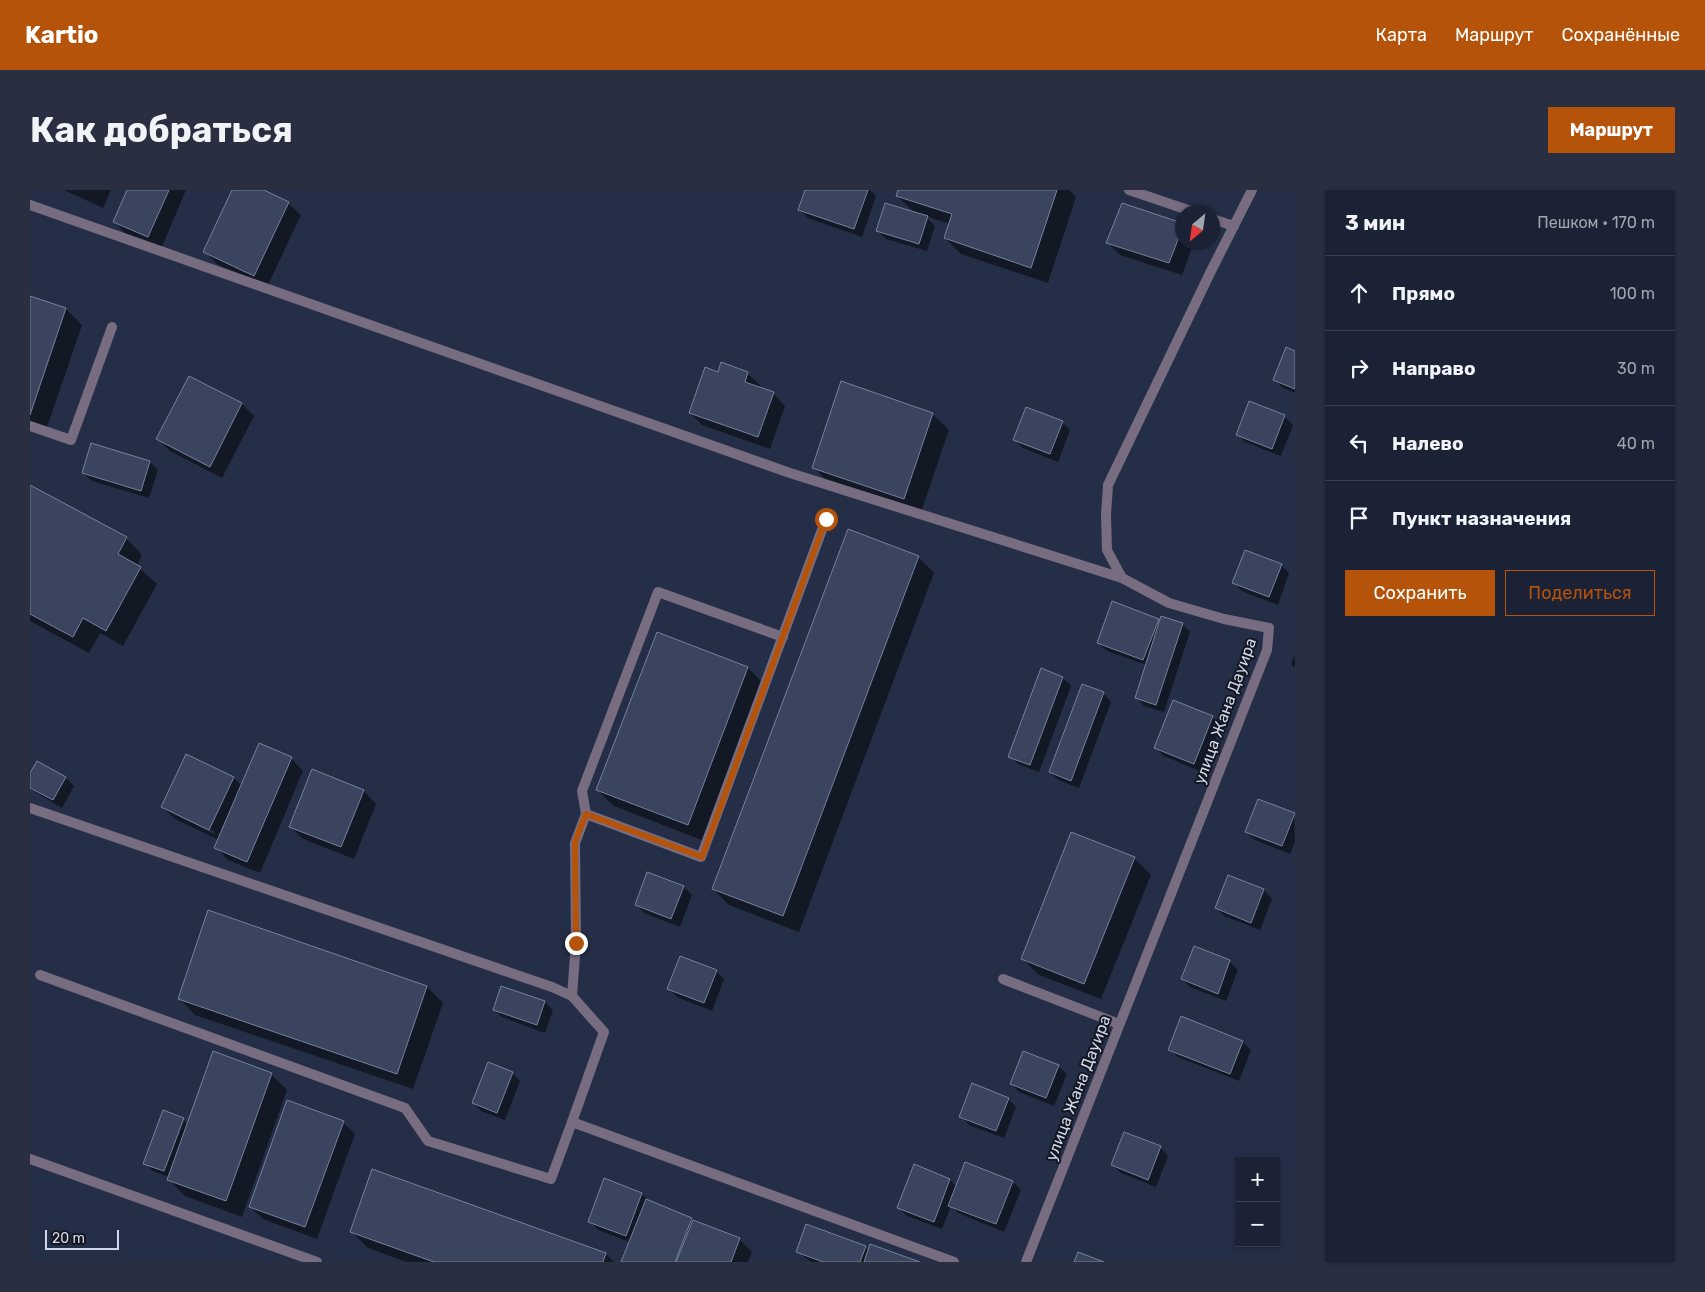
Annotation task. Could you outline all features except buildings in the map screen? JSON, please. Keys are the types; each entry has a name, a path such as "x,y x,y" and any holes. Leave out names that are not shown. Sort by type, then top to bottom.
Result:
{"street":[{"path":"1129,190 1175,206"},
{"path":"1122,578 1107,550 1106,515 1108,486 1252,190"},
{"path":"30,204 790,473 1122,578"},
{"path":"1220,222 1234,226"},
{"path":"30,426 71,440 112,327"},
{"path":"586,814 702,857 826,519"},
{"name":"улица Жана Дауира","path":"1026,1262 1267,650 1270,628 1224,619 1168,603 1122,578"},
{"path":"572,996 576,943 575,842 586,814 582,791 658,592 783,636"},
{"path":"30,808 552,987 572,996 604,1032 551,1179 428,1141 405,1108 40,975"},
{"path":"1002,979 1119,1024"},
{"path":"572,1122 954,1262"},
{"path":"30,1159 318,1262"}],"route":[{"path":"576,943 575,842 586,814 702,857 826,519"}]}
